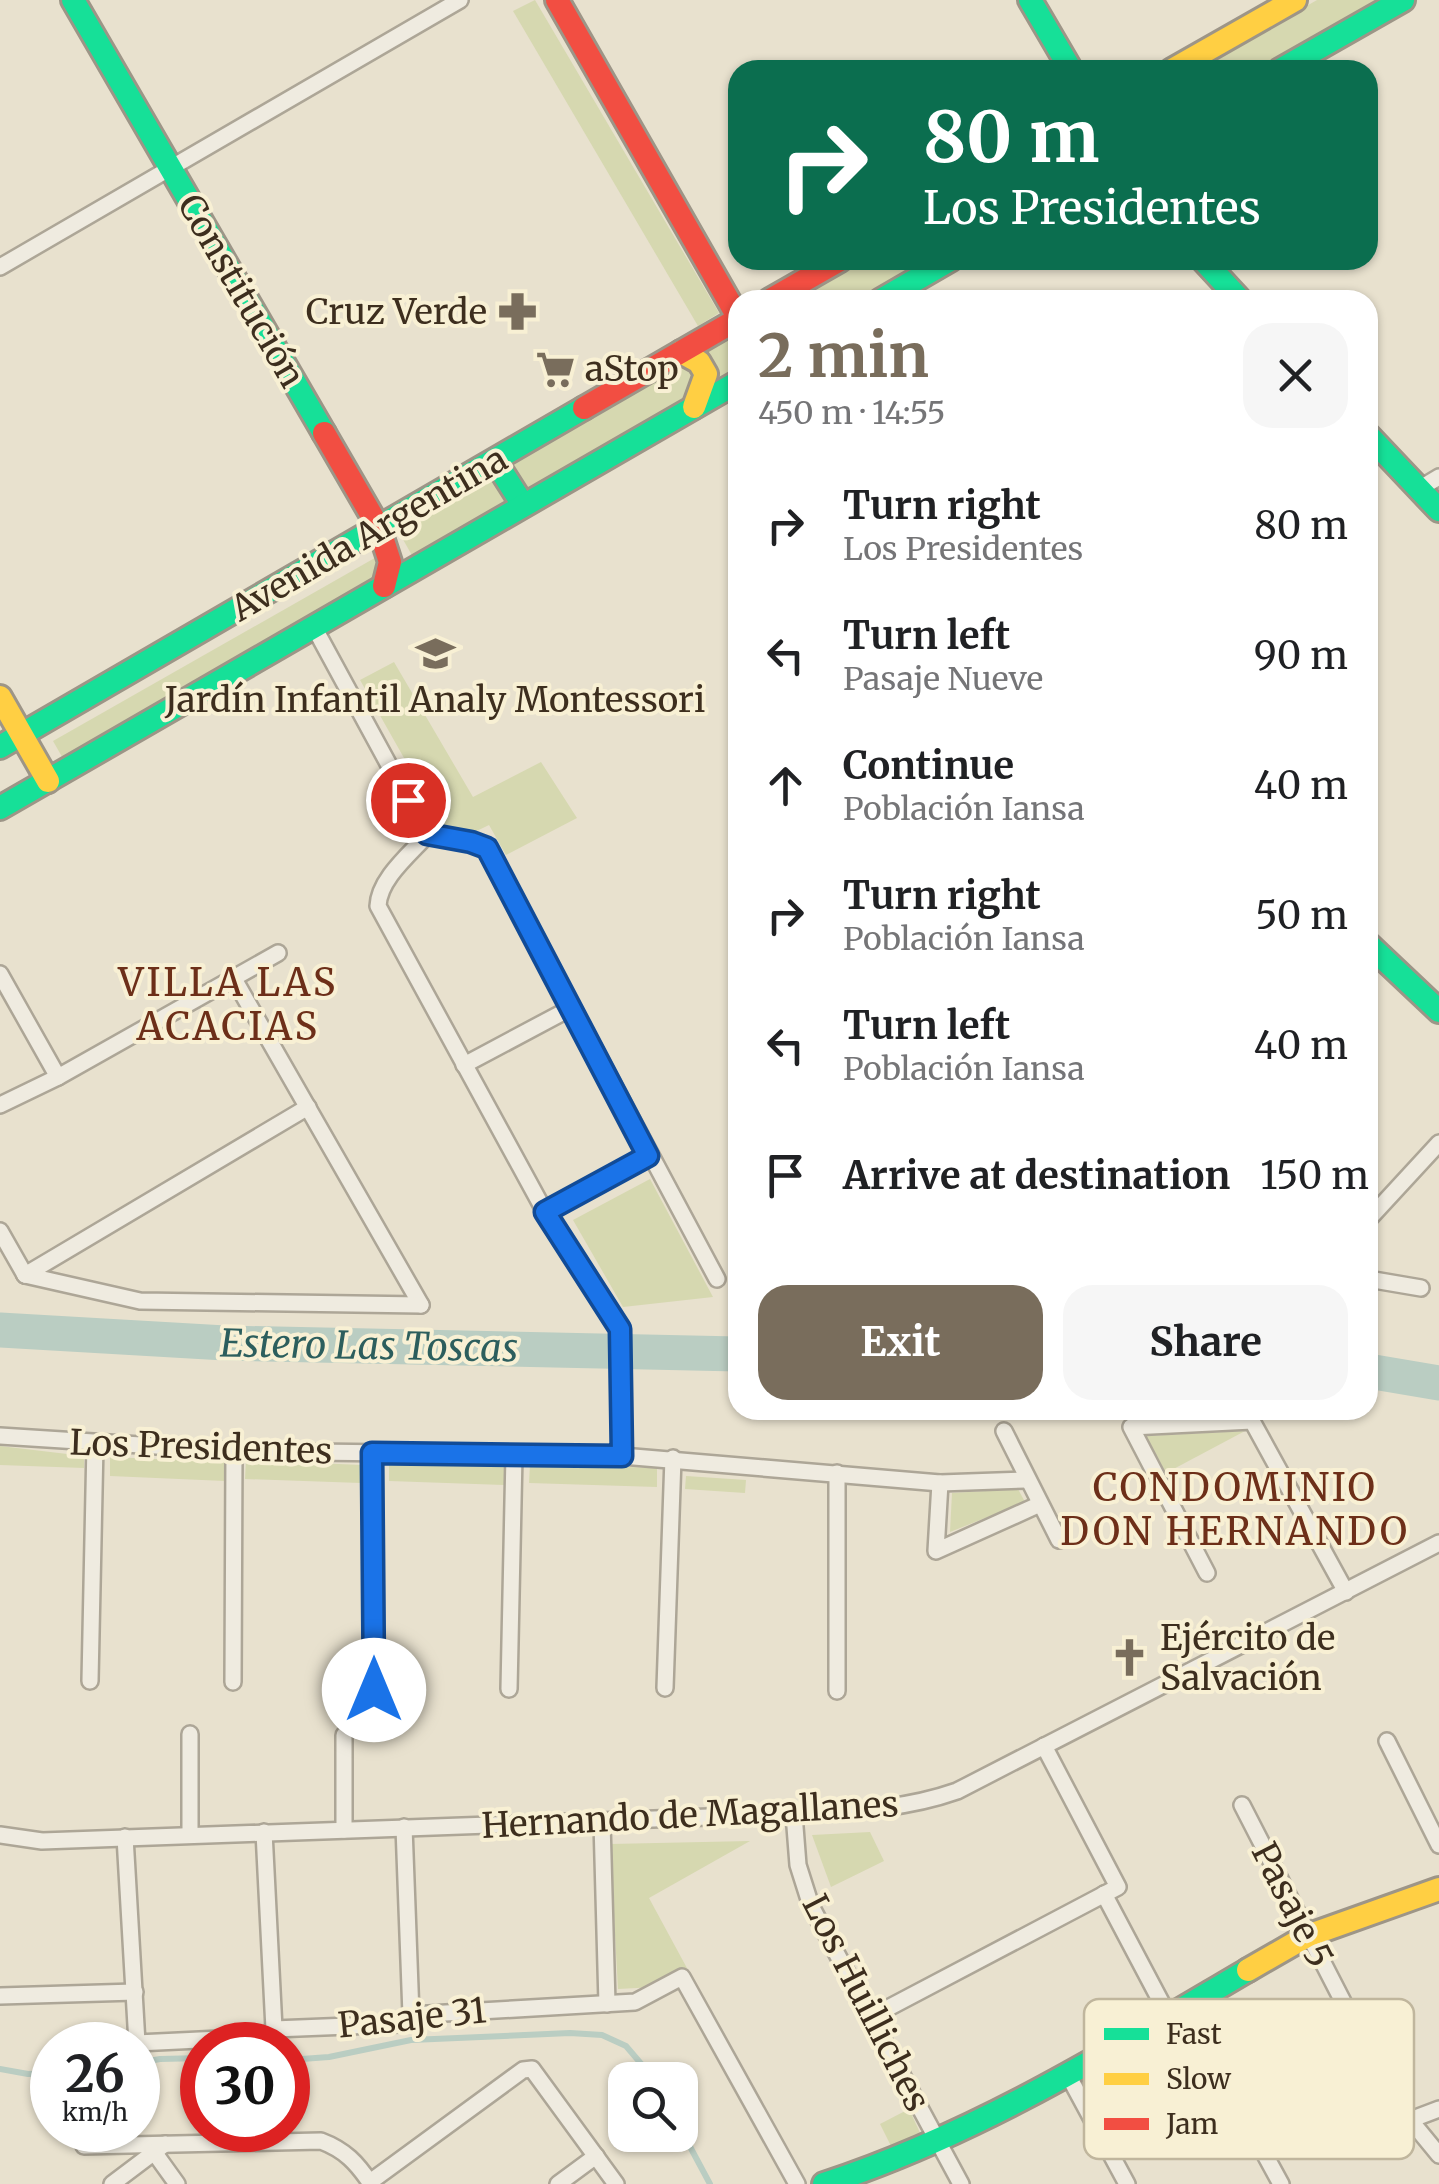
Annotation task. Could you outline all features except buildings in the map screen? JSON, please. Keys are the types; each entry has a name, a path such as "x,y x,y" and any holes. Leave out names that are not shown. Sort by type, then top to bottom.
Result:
{"main road":[{"name":"Constitución","path":"73,0 380,528 390,562 384,586"},
{"path":"557,0 728,300"},
{"path":"1030,0 1065,60"},
{"path":"1190,60 1295,0"},
{"path":"1297,60 1402,0"},
{"path":"788,290 822,270"},
{"path":"898,290 933,270"},
{"path":"1212,270 1230,290"},
{"name":"Avenida Argentina","path":"0,747 728,324"},
{"path":"681,352 699,362 706,374 694,407"},
{"name":"Avenida Argentina","path":"0,808 728,388"},
{"path":"1378,443 1429,483 1439,510"},
{"path":"495,461 523,505"},
{"path":"0,697 48,781"},
{"path":"1378,953 1439,1011"},
{"path":"1199,1999 1307,1936 1439,1889"},
{"path":"824,2184 937,2140 1084,2066"}],"street":[{"path":"0,267 460,0"},
{"path":"314,627 427,834"},
{"path":"427,834 487,848 717,1279"},
{"path":"427,834 384,884 378,894 378,906 545,1212 620,1329 622,1456"},
{"path":"0,1105 58,1077 278,954"},
{"path":"0,974 58,1077"},
{"path":"0,1231 25,1274 140,1301 421,1305 234,979"},
{"path":"464,1065 570,1008"},
{"path":"25,1274 308,1107"},
{"path":"1378,1209 1439,1143"},
{"path":"545,1212 648,1156"},
{"path":"1378,1281 1421,1288"},
{"path":"1126,1420 1207,1573"},
{"path":"1130,1427 1252,1421 1346,1592"},
{"path":"1004,1430 1038,1505 1059,1540"},
{"name":"Los Presidentes","path":"0,1436 234,1451 673,1458 940,1482 1026,1480"},
{"path":"90,1681 95,1444"},
{"path":"233,1682 234,1451"},
{"path":"372,1453 374,1690"},
{"path":"509,1690 514,1454"},
{"path":"664,1688 673,1458"},
{"path":"836,1473 837,1691"},
{"path":"940,1482 936,1551 1038,1505"},
{"name":"Hernando de Magallanes","path":"0,1835 42,1841 889,1810 957,1791 1439,1543"},
{"path":"190,1734 190,1834"},
{"path":"344,1736 344,1830"},
{"path":"1387,1742 1439,1845"},
{"path":"1044,1746 1111,1890 1170,1999"},
{"name":"Pasaje 5","path":"1242,1805 1340,1999"},
{"name":"Los Huilliches","path":"794,1814 798,1865 812,1906 961,2184"},
{"path":"602,1822 607,2004"},
{"path":"404,1828 411,2014"},
{"path":"264,1832 274,2022"},
{"path":"125,1836 137,2022"},
{"path":"871,2017 1111,1890"},
{"name":"Pasaje 31","path":"310,2028 400,2024 411,2014 635,2002 682,1977 797,2184"},
{"path":"0,1996 135,1992"},
{"path":"177,2184 160,2148 321,2141 342,2149 370,2183 523,2070 532,2069 616,2184"},
{"path":"1068,2075 1084,2105"},
{"path":"1414,2118 1439,2108"},
{"name":"Pasaje 5","path":"1414,2125 1439,2155"},
{"path":"112,2184 155,2152"},
{"path":"558,2184 596,2156"},
{"path":"1113,2159 1127,2184"},
{"path":"1265,2159 1280,2184"}],"green space":[{"path":"535,0 719,313 698,326 513,11"},
{"path":"1317,0 1381,0 1275,60 1212,60"},
{"path":"850,270 909,270 874,290 814,290"},
{"path":"728,335 728,377 414,559 396,527"},
{"path":"387,551 401,575 73,776 53,741"},
{"path":"394,662 473,797 541,762 577,818 506,855 489,825 452,843 360,680"},
{"path":"650,1179 713,1297 623,1307 573,1220"},
{"path":"1245,1431 1166,1473 1146,1436"},
{"path":"0,1446 84,1456 84,1468 0,1465"},
{"path":"110,1457 225,1462 225,1481 110,1476"},
{"path":"246,1460 361,1465 361,1483 245,1479"},
{"path":"389,1462 505,1466 504,1485 389,1481"},
{"path":"530,1464 657,1468 657,1487 529,1483"},
{"path":"686,1476 746,1480 745,1493 685,1489"},
{"path":"1018,1489 1025,1502 950,1532 952,1493"},
{"path":"870,1832 884,1861 831,1887 812,1835"},
{"path":"750,1841 649,1898 688,1970 656,1987 618,1989 610,1844"},
{"path":"909,2109 922,2137 893,2150 880,2124"}],"waterway":[{"name":"Estero Las Toscas","path":"0,1330 225,1343 728,1354"},
{"name":"Estero Las Toscas","path":"1378,1373 1439,1383"},
{"path":"310,2058 411,2040 570,2033 602,2035 626,2046 640,2062"},
{"path":"160,2059 180,2059"},
{"path":"0,2069 30,2074"},
{"path":"693,2152 710,2184"}],"traffic: fast":[{"path":"73,0 324,433"},
{"path":"1030,0 1065,60"},
{"path":"1298,60 1403,0"},
{"path":"898,290 933,270"},
{"path":"1212,270 1231,290"},
{"path":"0,808 728,388"},
{"path":"0,747 584,408"},
{"path":"1378,446 1439,510"},
{"path":"495,461 523,505"},
{"path":"1378,953 1439,1011"},
{"path":"1198,1999 1248,1970"},
{"path":"824,2184 935,2141 1084,2066"}],"traffic: slow":[{"path":"1190,60 1295,0"},
{"path":"681,352 699,362 706,374 694,407"},
{"path":"0,697 48,781"},
{"path":"1248,1970 1307,1936 1439,1889"}],"traffic: jam":[{"path":"557,0 728,299"},
{"path":"788,290 822,270"},
{"path":"584,408 728,325"},
{"path":"324,433 379,528 390,562 384,586"}],"place":[{"name":"Cruz Verde","path":"517,312"},
{"name":"aStop","path":"555,369"},
{"name":"Jardín Infantil Analy Montessori","path":"435,653"},
{"name":"Ejército de Salvación","path":"1130,1658"}],"district":[{"name":"VILLA LAS ACACIAS","path":"228,1005"},
{"name":"CONDOMINIO DON HERNANDO","path":"1235,1510"}],"route":[{"path":"374,1690 372,1453 622,1456 620,1329 545,1212 648,1156 487,848 427,834 408,800"}]}
